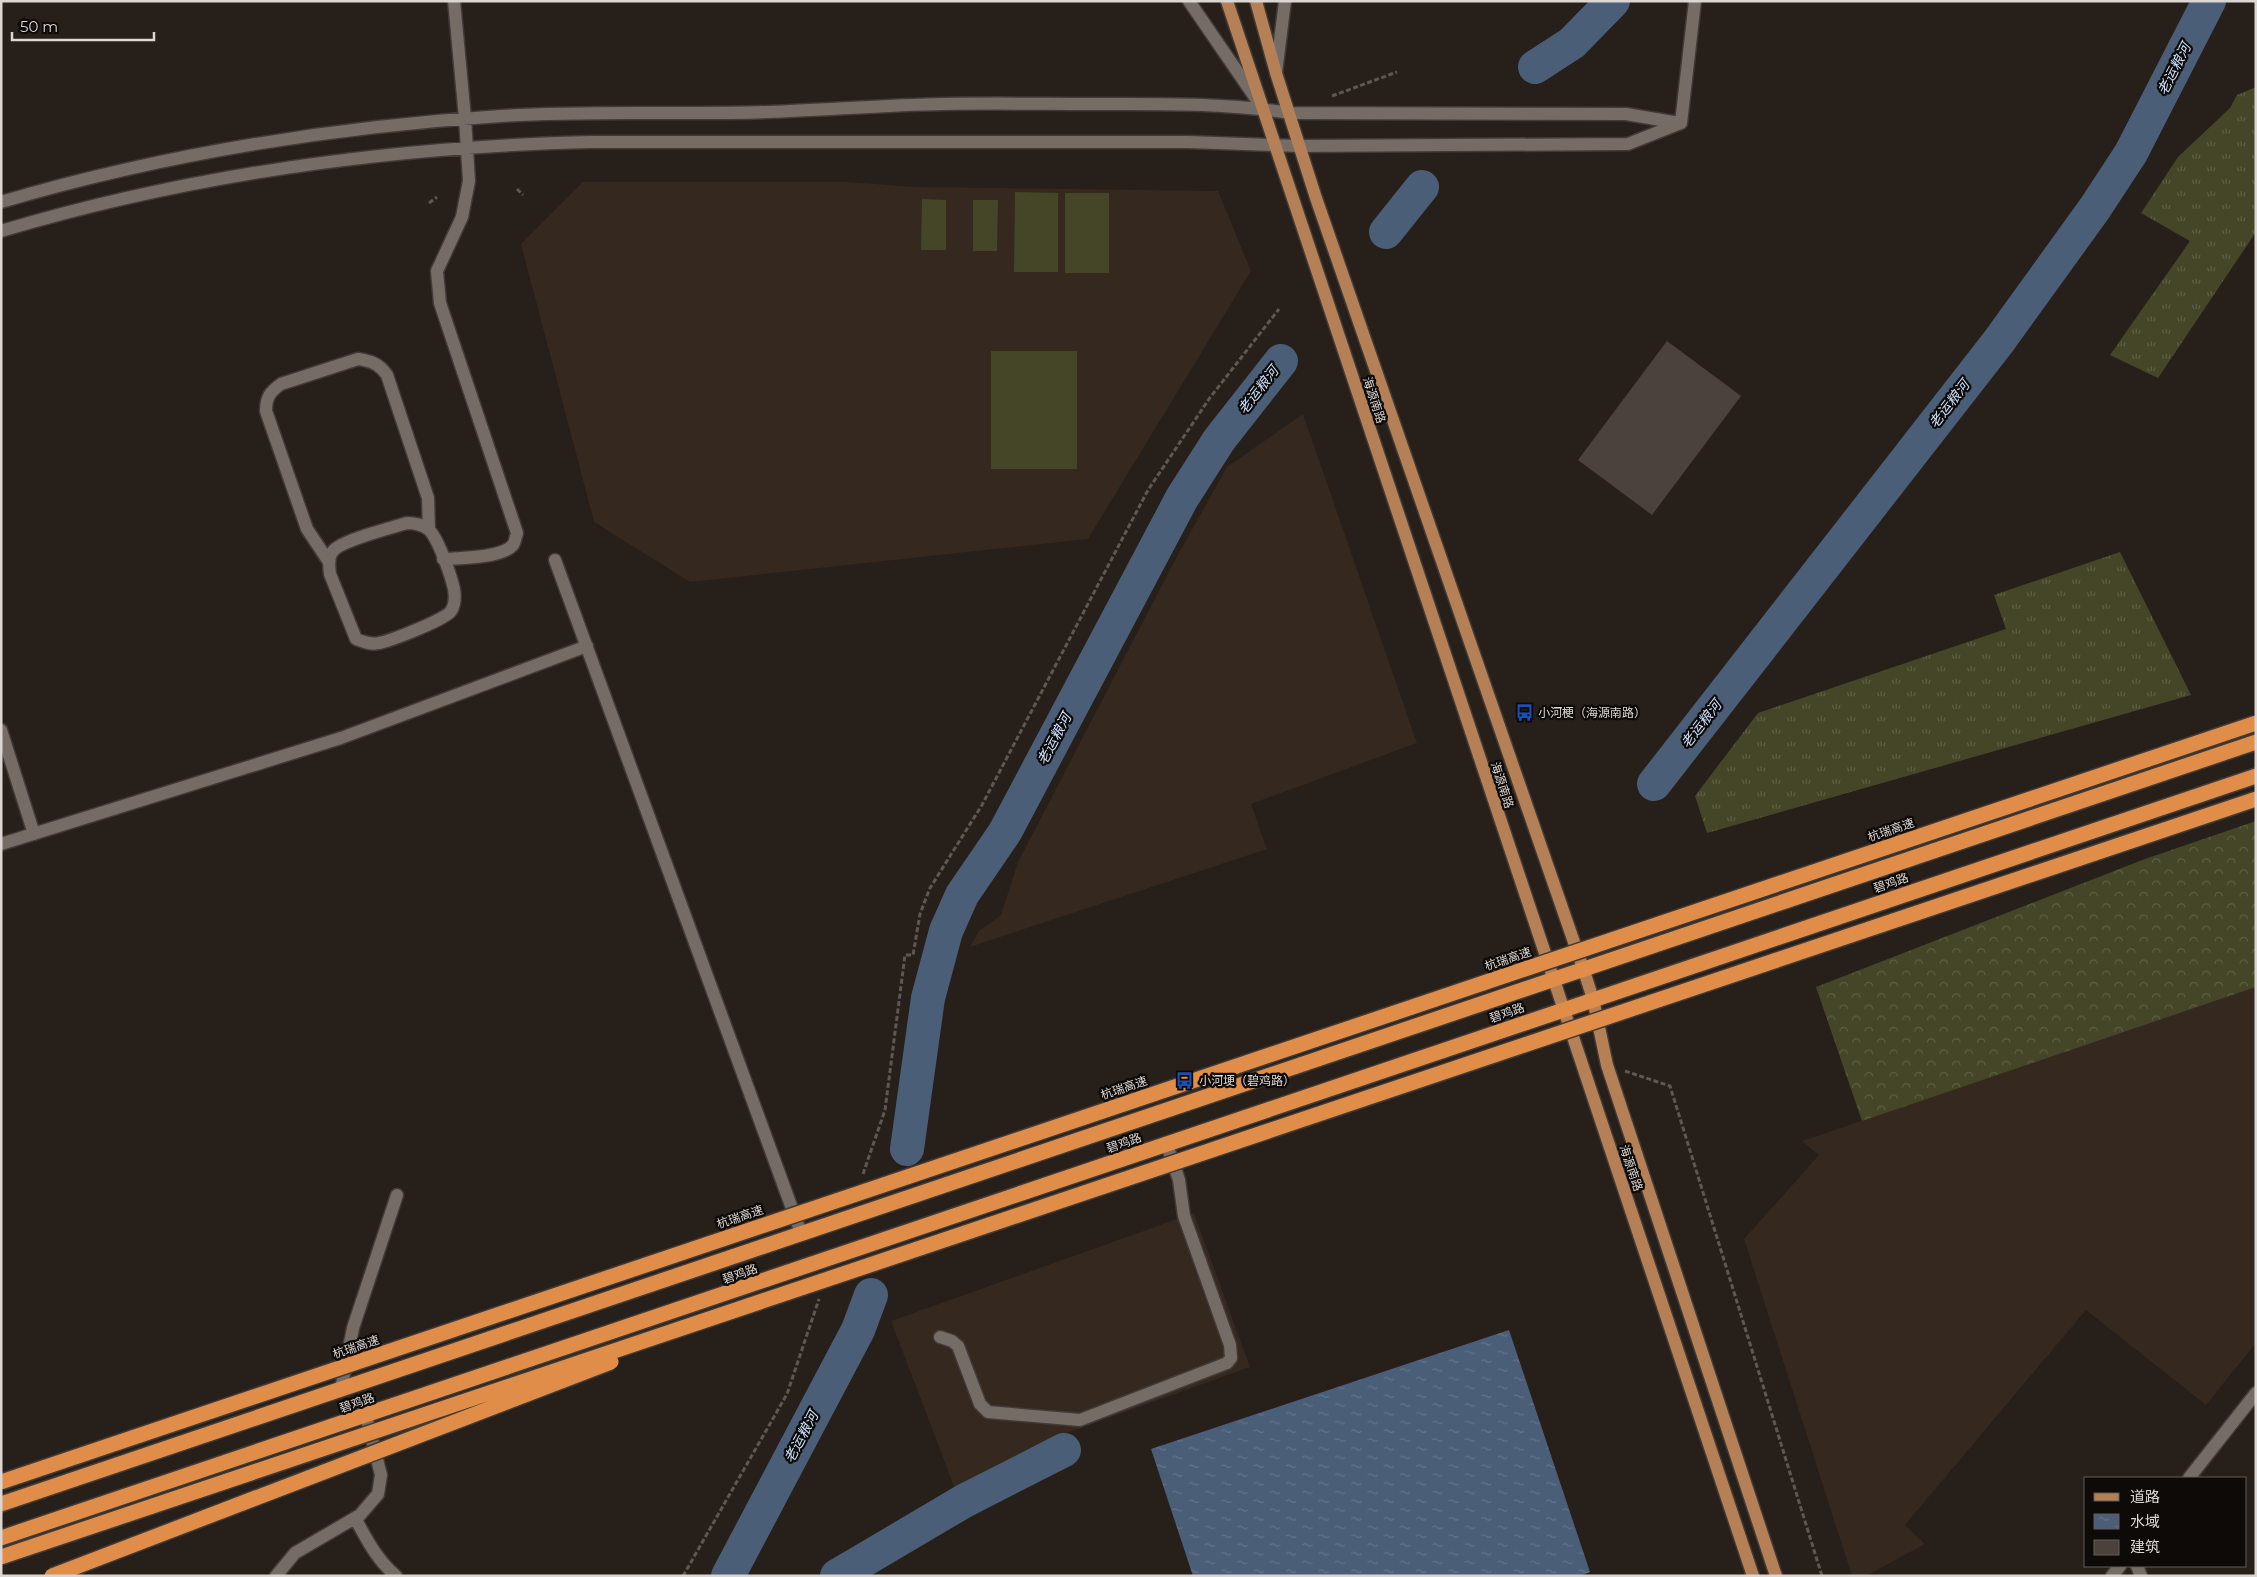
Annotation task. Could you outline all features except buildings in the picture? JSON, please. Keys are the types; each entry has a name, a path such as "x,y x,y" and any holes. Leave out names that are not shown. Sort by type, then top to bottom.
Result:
{"highway":[{"name":"杭瑞高速","path":"1,1480 52,1465 2256,723"},
{"name":"碧鸡路","path":"1,1504 801,1233 1584,971 2256,742"},
{"name":"碧鸡路","path":"1,1538 2256,776"},
{"path":"1,1557 2256,799"},
{"path":"52,1576 837,1276"}],"main road":[{"name":"海源南路","path":"1227,1 1753,1576"},
{"name":"海源南路","path":"1256,1 1299,146 1584,971 1593,1000 1607,1065 1776,1576"}],"street":[{"path":"443,559 477,557 503,551 513,544 517,533 440,303 437,271 462,217 469,181 454,1"},
{"path":"1189,1 1262,109"},
{"path":"1276,73 1285,1"},
{"path":"1681,123 1695,1"},
{"path":"1,202 88,178 214,151 339,130 504,115 767,112 943,104 1165,104 1262,109 1289,113 1626,114 1681,123"},
{"path":"1,231 88,207 215,180 327,162 467,147 590,142 1188,142 1299,146 1628,144 1681,123"},
{"path":"329,562 307,528 266,411 266,400 272,390 281,384 358,359 370,360 380,366 387,375 428,498 429,530"},
{"path":"407,523 419,524 429,530 443,559 454,589 454,601 451,612 442,620 378,643 367,643 356,639 330,574 329,562 332,552 341,545 407,523"},
{"path":"556,560 801,1233"},
{"path":"1,844 341,738 587,646"},
{"path":"1,730 34,834"},
{"path":"940,1337 952,1341 958,1346 980,1404 988,1412 1080,1420 1227,1363 1231,1358 1230,1345 1184,1216 1179,1180 1167,1144"},
{"path":"341,1389 354,1328 397,1195"},
{"path":"2190,1477 2254,1399"},
{"path":"276,1576 295,1553 360,1515 378,1494 381,1475 366,1416"},
{"path":"355,1518 370,1547 384,1565 396,1576"}],"path":[{"path":"1325,99 1397,72"},
{"path":"517,189 523,195"},
{"path":"429,203 437,197"},
{"path":"860,1182 885,1110 906,954 913,955 920,914 930,888 982,805 1148,490 1209,399 1278,309"},
{"path":"1607,1065 1670,1086 1822,1576"},
{"path":"682,1576 787,1394 820,1295"}],"shaded area":[{"path":"583,182 847,182 917,187 1218,191 1251,271 1088,539 690,582 594,522 521,244"},
{"path":"1303,414 1417,743 1251,804 1267,849 970,947 979,931 1001,915 1018,862 1175,560 1227,467"},
{"path":"2256,987 2256,1343 2206,1405 2086,1310 1905,1525 1925,1544 1866,1576 1852,1576 1744,1239 1819,1155 1802,1141"},
{"path":"1194,1213 1250,1367 1064,1434 955,1489 891,1321"}],"green space":[{"path":"2256,87 2256,232 2158,378 2110,355 2190,241 2141,213 2178,157 2230,108 2237,95"},
{"path":"1015,192 1058,193 1058,272 1014,272"},
{"path":"1065,193 1109,193 1109,273 1065,273"},
{"path":"922,199 946,200 946,250 921,250"},
{"path":"973,200 998,200 997,251 973,251"},
{"path":"991,351 1077,351 1077,469 991,469"},
{"path":"2120,552 2191,695 1707,833 1695,796 1758,713 2006,629 1994,595"},
{"path":"2256,821 2256,987 1862,1121 1816,987 2145,859"}],"water":[{"path":"1509,1330 1590,1572 1580,1576 1193,1576 1151,1449"}],"waterway":[{"name":"老运粮河","path":"1535,67 1572,43 1613,1"},
{"name":"老运粮河","path":"1654,784 1999,341 2095,208 2131,153 2209,1"},
{"name":"老运粮河","path":"1386,232 1422,187"},
{"name":"老运粮河","path":"907,1149 928,998 946,931 962,895 1005,832 1182,498 1219,440 1281,361"},
{"name":"老运粮河","path":"728,1576 858,1330 871,1295"},
{"name":"老运粮河","path":"837,1576 964,1501 1064,1450"}],"place":[{"name":"小河梗（海源南路）","path":"1524,713"},
{"name":"小河埂（碧鸡路）","path":"1185,1081"}]}
